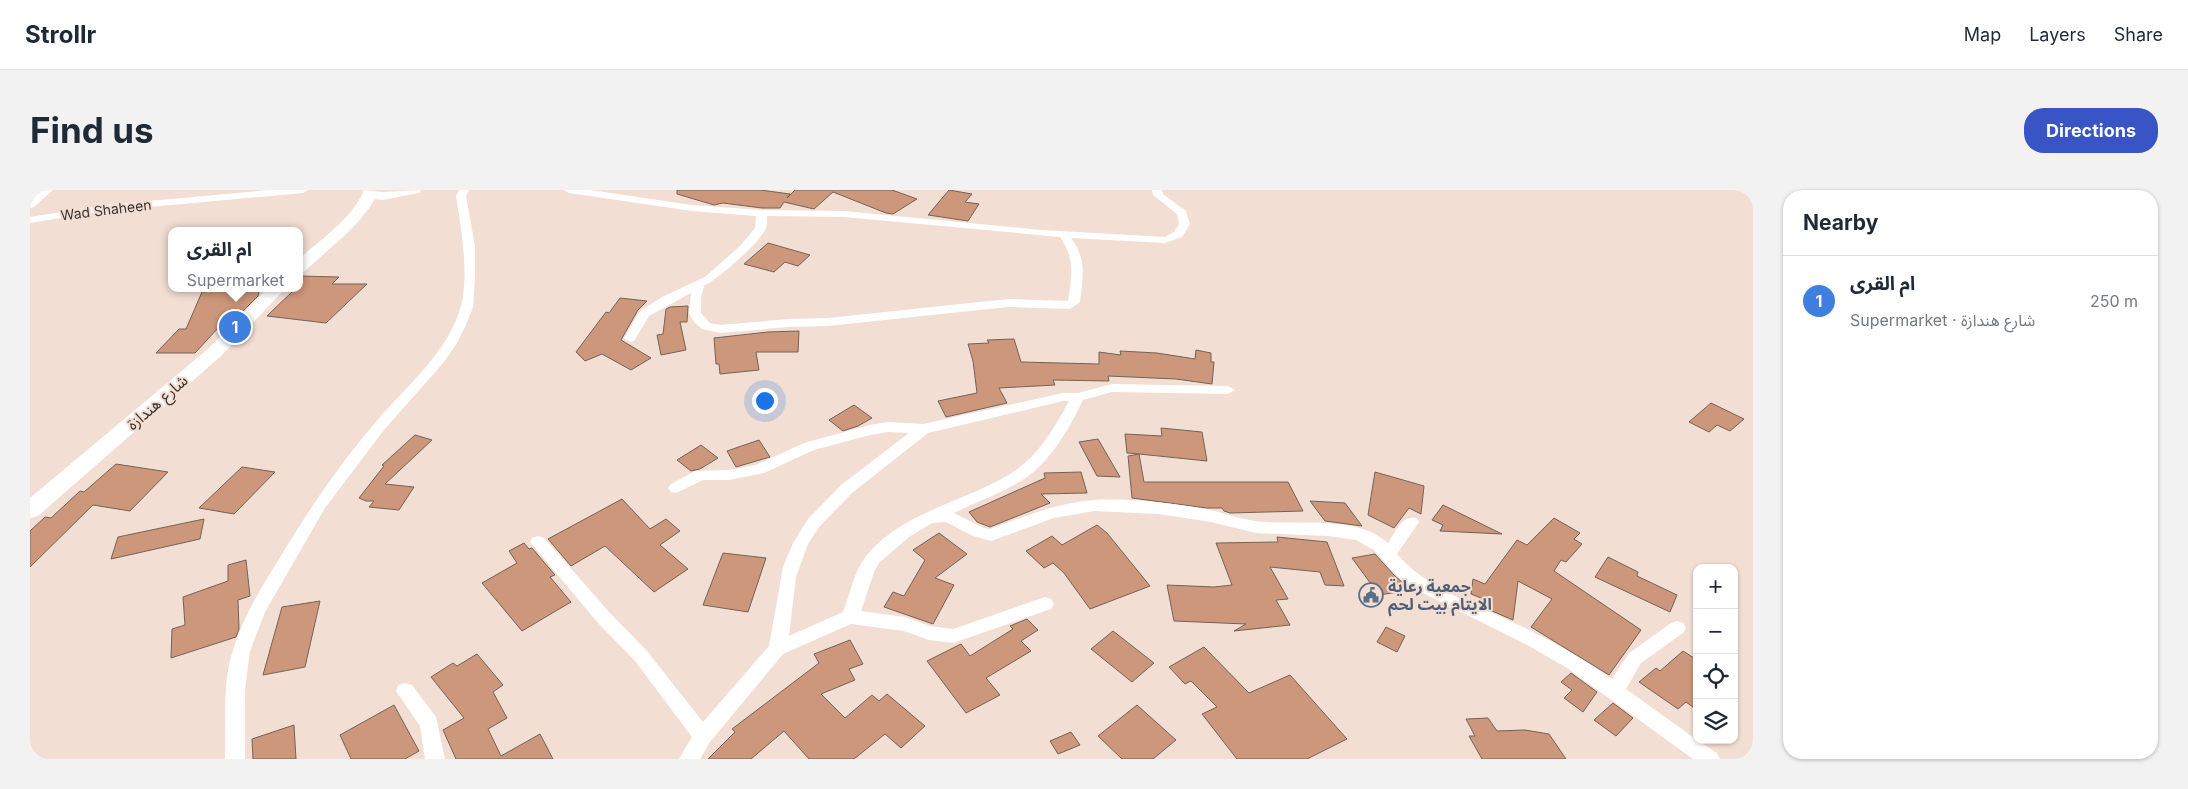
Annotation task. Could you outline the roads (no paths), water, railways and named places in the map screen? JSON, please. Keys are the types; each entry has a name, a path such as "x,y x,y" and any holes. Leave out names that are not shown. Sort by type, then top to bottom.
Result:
{"street":[{"name":"Wad Shaheen","path":"30,205 48,190"},
{"name":"Wad Shaheen","path":"30,220 105,208 303,190"},
{"path":"303,264 357,212 368,198 368,191 378,196 414,190"},
{"path":"569,190 692,208 762,213 844,214 1062,234 1165,240 1173,238 1183,230 1184,217 1158,195 1157,190"},
{"path":"235,759 236,690 241,651 257,610 320,504 379,427 439,359 451,343 460,325 467,307 469,271 469,246 461,191"},
{"path":"357,212 391,194"},
{"path":"630,338 644,314 666,300 709,279 753,239 760,229 762,213"},
{"path":"699,284 695,313 698,319 706,326 722,329 788,323 828,322 1008,303 1070,305 1074,302 1078,264 1077,255 1062,234"},
{"name":"شارع هندازة","path":"30,510 215,352 274,292"},
{"path":"676,488 700,475 729,475 759,470 810,446 870,430 888,427 924,429 1063,397 1078,397 1112,388 1228,390"},
{"path":"850,617 869,566 878,554 908,529 1021,473 1053,439 1069,416 1078,397"},
{"path":"689,759 703,736 777,649 782,633 784,591 791,565 810,529 823,511 856,480 908,443 924,429"},
{"path":"936,515 946,515 961,521 982,535 991,535 1061,510 1086,506 1122,506 1218,518 1240,525 1357,534 1369,538 1410,578 1465,608 1552,650 1615,691 1685,743 1710,759"},
{"path":"1388,555 1410,522"},
{"path":"538,542 604,618 641,656 703,736"},
{"path":"777,649 850,617 905,624 929,633 953,636 1045,604"},
{"path":"1615,691 1635,658 1677,628"},
{"path":"405,691 429,723 435,759"}],"place":[{"name":"ام القرى","path":"235,327"},
{"name":"جمعية رعاية الايتام بيت لحم","path":"1371,595"}]}
